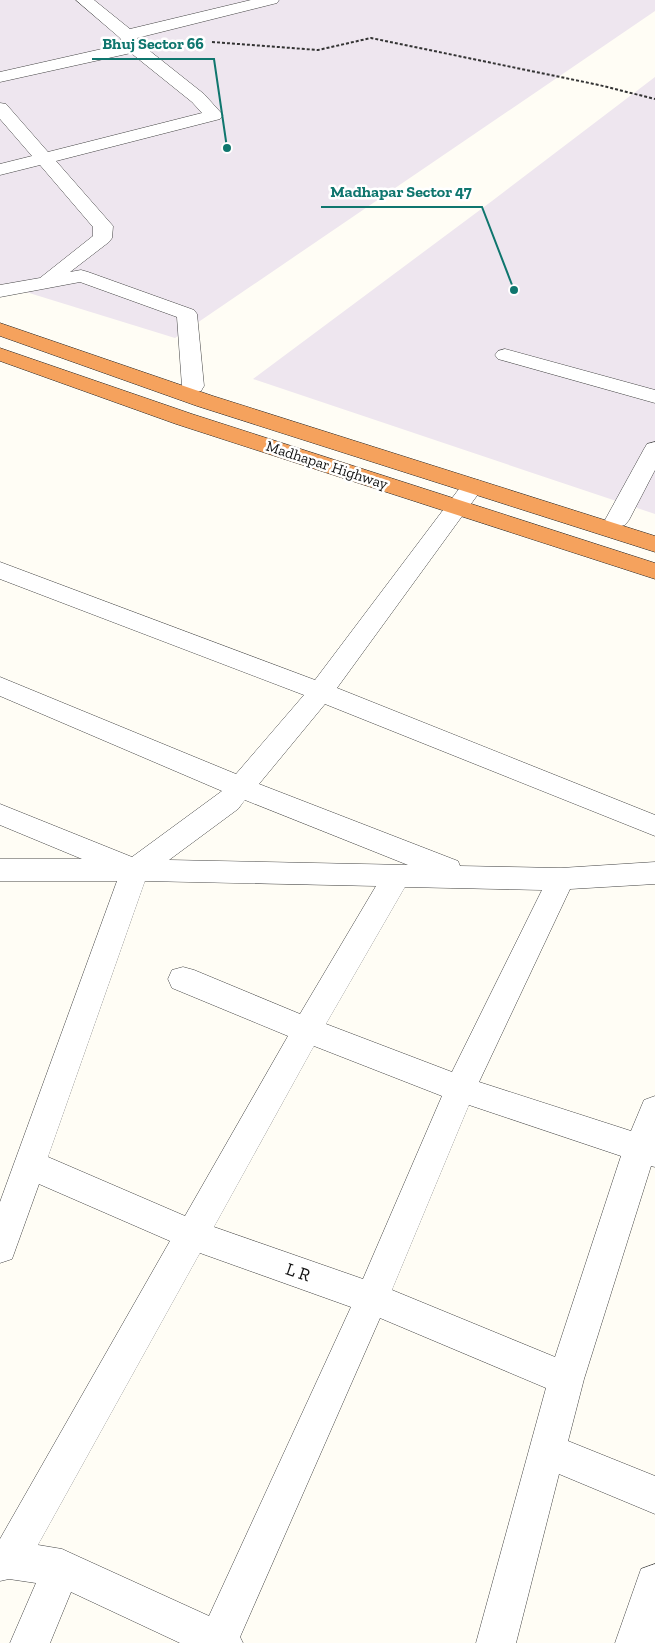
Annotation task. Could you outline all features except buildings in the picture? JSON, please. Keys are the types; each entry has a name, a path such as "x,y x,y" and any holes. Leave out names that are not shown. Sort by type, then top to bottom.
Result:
{"highway":[{"name":"Madhapar Highway","path":"0,329 205,401 655,544"},
{"name":"Madhapar Highway","path":"0,354 184,418 655,571"}],"street":[{"path":"0,170 214,115 198,98 84,0"},
{"path":"0,77 271,0"},
{"path":"0,108 43,160 103,226 102,238 43,283"},
{"path":"0,291 81,276 187,314 193,386"},
{"path":"505,355 655,397"},
{"path":"617,520 655,449"},
{"path":"0,1248 135,870 228,802 321,692 474,486"},
{"path":"0,570 321,692 655,826"},
{"path":"0,686 240,787 468,877"},
{"path":"0,814 135,870"},
{"path":"0,870 135,870 561,879 655,872"},
{"path":"397,875 307,1030 193,1235 4,1561 62,1568 221,1642 372,1298 460,1089 561,879"},
{"path":"182,979 460,1089 647,1150"},
{"path":"496,1643 566,1379 647,1150 655,1110"},
{"name":"L R","path":"31,1165 193,1235 372,1298 566,1379"},
{"path":"546,1451 655,1495"},
{"path":"30,1643 62,1568"},
{"path":"635,1643 655,1583"}],"path":[{"path":"207,42 318,50 371,38 599,85 655,99"}],"shaded area":[{"path":"0,0 655,0 655,11 175,338 0,284"},
{"path":"655,77 655,514 253,379 492,201"}],"place":[{"name":"Bhuj Sector 66","path":"227,148"},
{"name":"Madhapar Sector 47","path":"514,290"}]}
